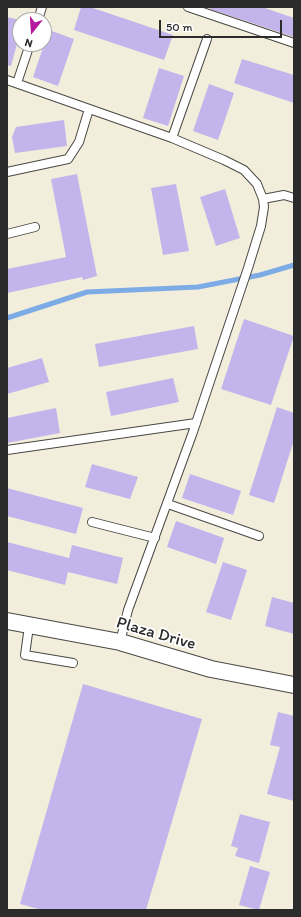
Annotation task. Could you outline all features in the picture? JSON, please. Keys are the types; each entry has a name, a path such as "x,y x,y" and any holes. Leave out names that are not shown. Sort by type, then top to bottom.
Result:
{"street":[{"name":"Plaza Drive","path":"7,621 120,642 211,669 294,685"}],"lane":[{"path":"188,7 294,43"},
{"path":"172,138 207,39"},
{"path":"17,83 27,52"},
{"path":"7,80 172,138 244,170 257,184 263,200 264,207 261,226 243,284 168,504 128,610 120,642"},
{"path":"7,172 68,159 79,142 89,109"},
{"path":"263,200 284,195 294,198"},
{"path":"7,234 36,227"},
{"path":"7,450 196,423"},
{"path":"168,504 259,536"},
{"path":"92,522 155,538"},
{"path":"29,626 25,654 73,663"}],"building":[{"path":"81,7 90,7 173,35 164,60 74,30"},
{"path":"211,7 262,7 294,18 294,37 210,9"},
{"path":"7,17 12,18 12,52 15,52 11,66 7,65"},
{"path":"52,31 74,39 58,86 33,77 42,52 52,52"},
{"path":"242,59 294,75 294,103 234,83"},
{"path":"159,68 184,76 168,126 143,118"},
{"path":"209,84 234,93 218,140 193,131"},
{"path":"64,120 67,146 15,153 12,137 16,127"},
{"path":"77,174 97,276 83,280 82,277 7,293 7,269 66,257 51,179"},
{"path":"176,184 189,251 163,255 151,188"},
{"path":"225,189 240,238 216,246 200,197"},
{"path":"244,319 294,336 271,405 221,389"},
{"path":"194,326 198,349 99,367 95,344"},
{"path":"42,358 49,382 7,394 7,368"},
{"path":"173,378 179,402 111,416 106,392"},
{"path":"277,407 294,413 294,440 274,503 249,495"},
{"path":"56,408 60,433 7,443 7,418"},
{"path":"92,464 138,477 130,499 85,487"},
{"path":"190,474 241,491 233,515 182,498"},
{"path":"7,488 83,508 76,534 7,516"},
{"path":"176,521 224,538 216,564 167,547"},
{"path":"7,542 69,558 72,545 123,558 117,584 68,572 65,585 7,570"},
{"path":"223,562 247,570 231,620 206,612"},
{"path":"272,597 294,603 294,634 265,626"},
{"path":"83,684 202,719 146,910 42,910 20,904"},
{"path":"278,712 294,716 294,801 267,794 280,747 270,745"},
{"path":"240,814 270,822 259,863 235,856 238,848 231,846"},
{"path":"250,866 270,872 259,910 239,905"}],"waterway":[{"path":"7,318 87,292 198,287 260,275 294,265"}]}
